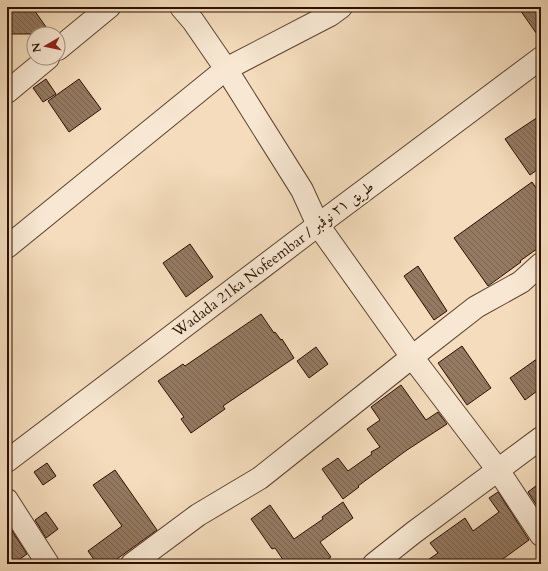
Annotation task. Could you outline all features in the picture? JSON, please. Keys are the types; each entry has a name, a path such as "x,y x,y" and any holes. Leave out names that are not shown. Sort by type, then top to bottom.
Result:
{"street":[{"path":"66,42 109,7"},
{"path":"181,7 193,21 226,69 302,190 318,225 412,357 498,470 541,535"},
{"path":"7,247 226,69 330,14 340,7"},
{"name":"Wadada 21ka Nofeembar / طريق ٢١ نوفمبر","path":"7,461 541,58"},
{"path":"7,92 38,66"},
{"path":"132,564 198,515 260,478 476,307 521,282 541,264"},
{"path":"374,564 412,533 541,438"},
{"path":"7,500 48,564"}],"building":[{"path":"7,7 32,7 45,26 26,26 26,34 7,34"},
{"path":"518,7 541,7 541,40"},
{"path":"46,79 56,94 43,102 33,88"},
{"path":"79,79 101,109 69,132 48,101"},
{"path":"541,115 541,167 530,175 505,139"},
{"path":"532,182 541,195 541,246 488,286 454,238"},
{"path":"190,244 213,277 186,297 163,263"},
{"path":"418,266 447,311 434,320 404,276"},
{"path":"261,314 274,333 275,332 281,340 282,339 294,358 223,406 225,409 191,433 181,419 184,417 158,381 183,364 185,366"},
{"path":"462,346 491,388 467,405 438,363"},
{"path":"316,347 328,364 309,378 297,361"},
{"path":"541,356 541,388 525,400 510,378"},
{"path":"401,385 426,420 438,412 447,424 407,450 358,486 359,487 343,499 322,469 338,458 348,471 372,454 371,452 380,447 367,429 380,420 371,407"},
{"path":"47,463 56,476 43,485 34,472"},
{"path":"115,470 157,530 110,564 97,564 88,551 122,526 93,485"},
{"path":"541,482 541,512 528,492"},
{"path":"498,492 529,540 496,564 422,564 438,553 430,543 465,518 473,531 499,512 489,498"},
{"path":"343,502 353,518 320,542 331,557 321,564 286,564 275,548 272,549 251,519 270,505 294,539 323,519 322,517"},
{"path":"46,512 58,529 46,538 35,520"},
{"path":"7,523 27,554 13,564 7,564"}]}
